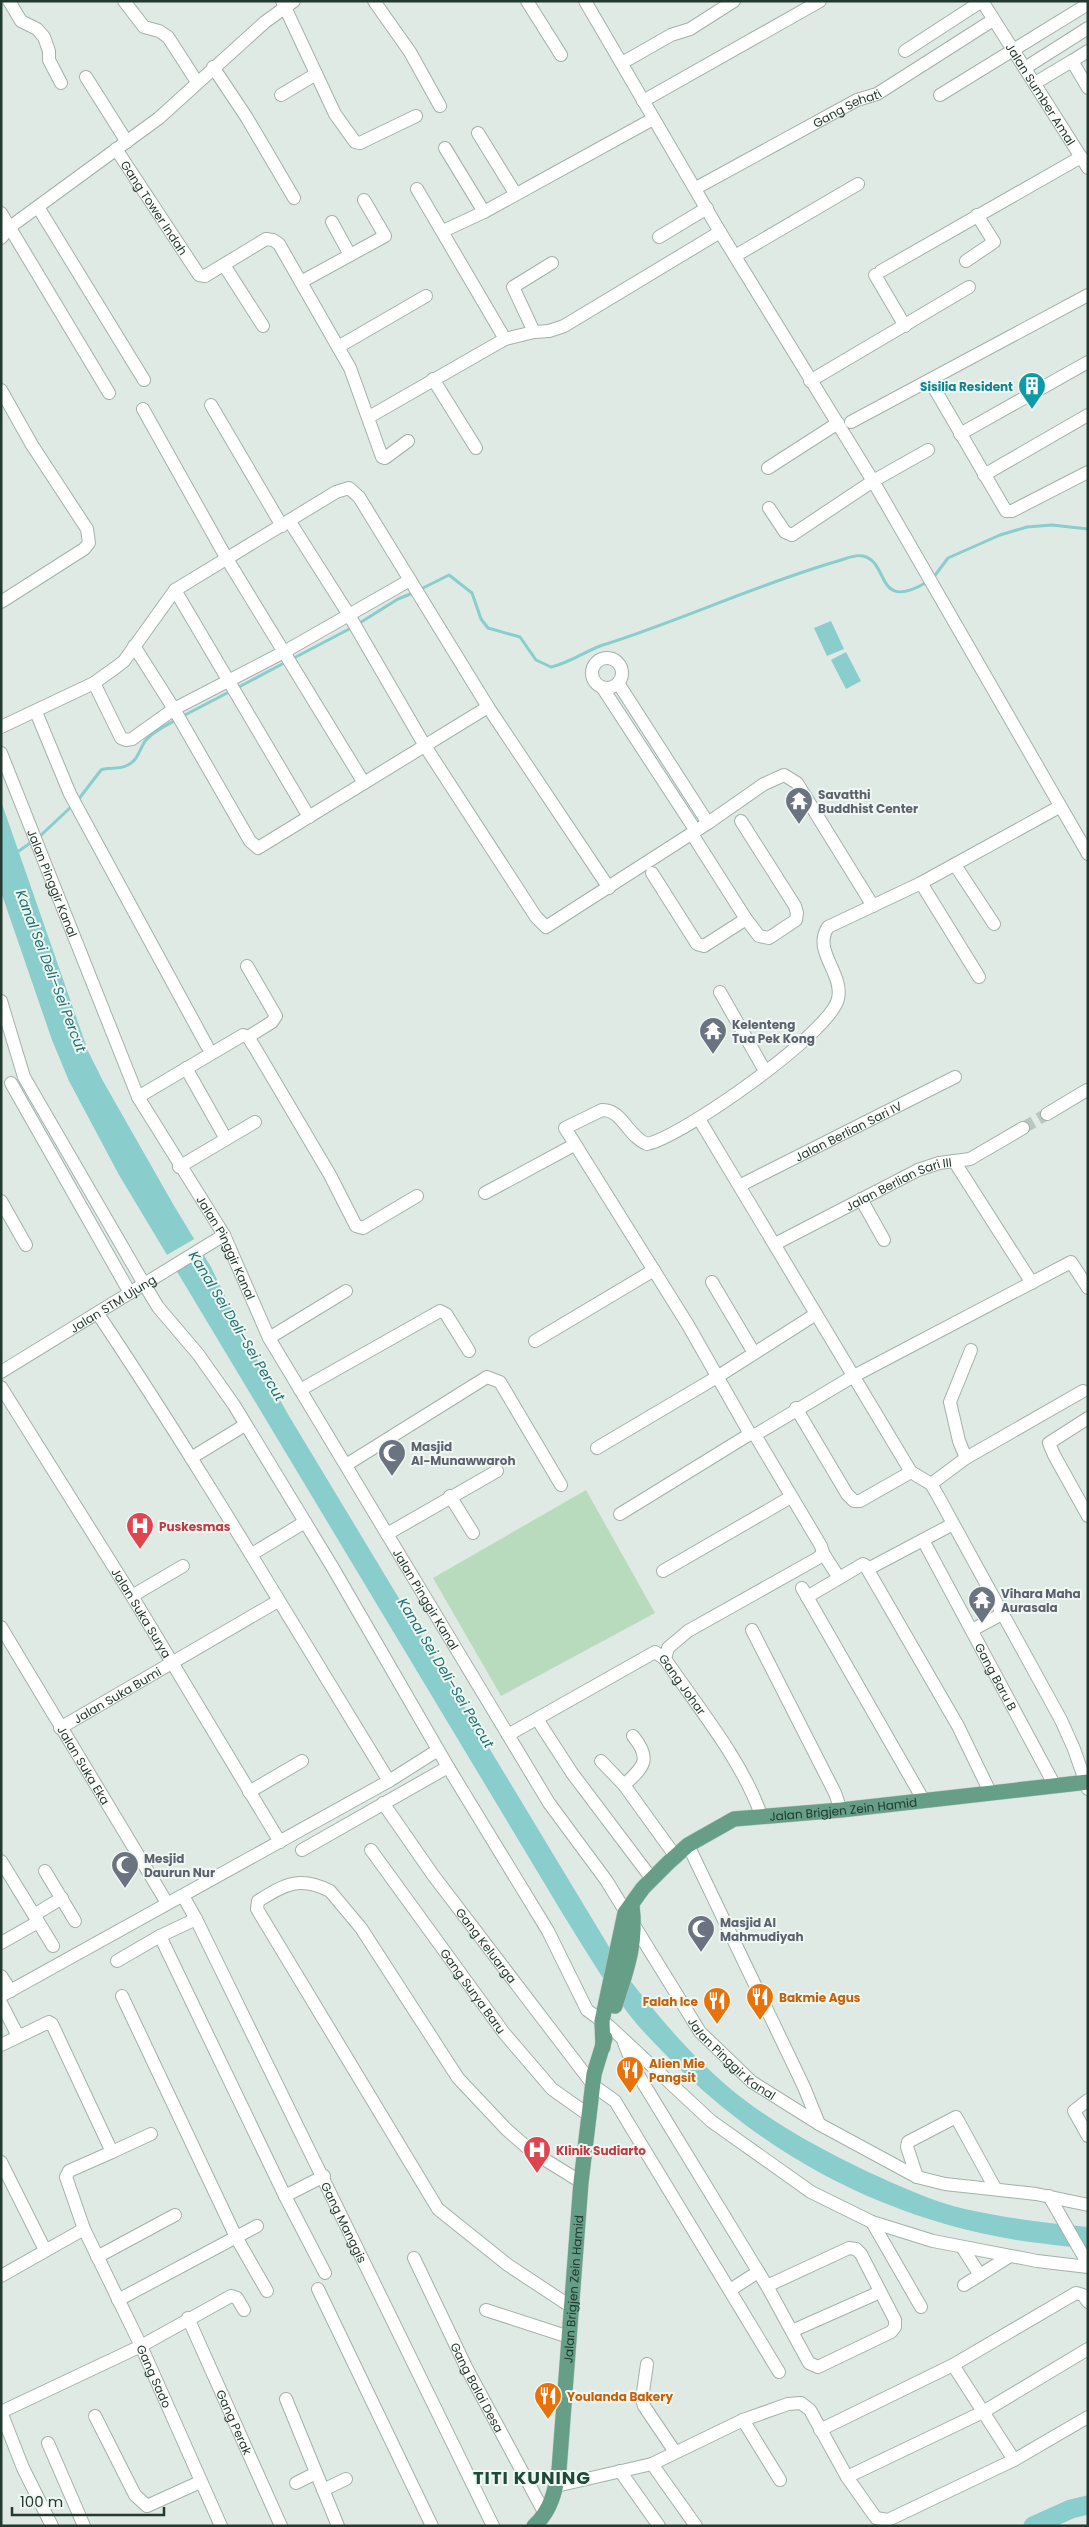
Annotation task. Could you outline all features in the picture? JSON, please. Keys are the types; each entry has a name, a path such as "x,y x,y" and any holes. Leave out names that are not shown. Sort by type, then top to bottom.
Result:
{"main road":[{"name":"Jalan Brigjen Zein Hamid","path":"626,1945 628,1909 652,1879 688,1846 734,1819 761,1815 841,1810 990,1792 1086,1784"},
{"name":"Jalan Brigjen Zein Hamid","path":"534,2526 545,2514 552,2502 556,2486 581,2182 594,2074 603,2047 606,2022 626,1945 634,1927 628,1909"}],"street":[{"path":"9,1 21,21 37,29 44,37 49,51 49,60 61,83"},
{"path":"124,1 144,27 159,31 168,37 197,82"},
{"path":"374,1 410,52 440,106"},
{"path":"527,1 560,54"},
{"path":"585,1 720,232 873,481 983,670 1059,807 1088,854"},
{"path":"622,63 671,35 690,29 734,1"},
{"path":"644,101 820,1"},
{"path":"905,51 982,1"},
{"name":"Jalan Sumber Amal","path":"982,1 1084,163"},
{"path":"1,238 10,227 158,118 287,3 316,74 335,114 355,142 360,143 416,116"},
{"path":"940,95 1088,4"},
{"name":"Gang Sehati","path":"696,188 857,100 877,94 993,20"},
{"path":"1025,68 1088,28"},
{"path":"1035,83 1088,51"},
{"path":"1072,62 1088,88"},
{"path":"213,67 247,118 294,198"},
{"path":"281,95 316,74"},
{"name":"Gang Tower Indah","path":"86,77 122,146 200,275 205,276 224,265"},
{"path":"443,231 484,212 515,193 653,118"},
{"path":"478,133 515,193"},
{"path":"445,148 484,212"},
{"path":"905,326 878,273 977,215 1084,163"},
{"path":"735,256 858,184"},
{"path":"417,190 443,231 505,339"},
{"path":"302,282 384,236 364,200"},
{"path":"38,207 144,380"},
{"path":"659,237 707,208"},
{"path":"1,213 109,394"},
{"path":"966,261 994,242 977,215"},
{"path":"332,222 350,255"},
{"path":"369,418 433,379 505,339 534,332 549,332 564,326 720,232"},
{"path":"263,326 224,265 266,239 273,240 279,244 350,368 383,458 408,441"},
{"path":"534,332 513,287 552,263"},
{"path":"810,381 969,287"},
{"path":"338,346 426,296"},
{"path":"851,422 1086,301"},
{"path":"960,434 1088,362"},
{"path":"433,379 476,448"},
{"path":"930,381 1004,510 1009,512 1088,472"},
{"path":"1,390 32,445 82,520 90,536 89,543 84,549 1,602"},
{"path":"211,405 286,524 350,618 425,746 540,923 546,927 556,923 764,784 784,775 797,784 874,906"},
{"path":"143,409 227,559 364,783"},
{"path":"984,475 1088,415"},
{"path":"768,468 838,423"},
{"path":"769,508 785,532 792,534 873,481 928,450"},
{"path":"1,727 94,683 124,661 175,590 336,492 349,488 359,497 488,707 608,888"},
{"path":"94,683 121,738 126,740 132,739 175,712 232,688 288,659 411,581"},
{"path":"175,590 310,817"},
{"path":"134,646 254,845 258,848 488,707"},
{"path":"602,687 608,688 618,683 621,678 620,666 610,658 604,658 594,666 593,678 602,687 694,832 746,919 759,936 769,938 796,920 798,913 741,821"},
{"path":"618,683 708,823"},
{"path":"36,712 70,794 207,1046"},
{"name":"Jalan Pinggir Kanal","path":"1,753 28,825 138,1097 219,1238 269,1338 508,1736 549,1803 628,1909"},
{"path":"839,1578 654,1270 565,1128 602,1110 608,1109 615,1113 635,1137 647,1144 657,1142 699,1119 794,1051 827,1019 836,1006 839,984 823,946 822,935 828,927 921,883 1059,807"},
{"path":"955,865 994,924"},
{"path":"652,873 697,944 704,946 746,919"},
{"path":"921,883 979,978"},
{"path":"138,1097 239,1036 248,1037 272,1022 276,1016 247,966"},
{"path":"720,992 765,1070"},
{"path":"1,1001 24,1077 146,1282 158,1307 198,1354 245,1425 305,1522 448,1767 548,1930 584,2005 606,2022 697,2109 738,2142 811,2192 872,2222 962,2248 1010,2256 1088,2265"},
{"path":"248,1037 330,1175 356,1226 364,1228 417,1196"},
{"path":"186,1068 226,1139"},
{"path":"24,1077 6,1085 130,1293"},
{"name":"Jalan Berlian Sari IV","path":"741,1185 955,1077"},
{"path":"1047,1114 1087,1090"},
{"path":"699,1119 741,1185 852,1377 911,1472 931,1484 1067,1733 1086,1784"},
{"path":"179,1167 256,1122"},
{"name":"Jalan Berlian Sari III","path":"775,1244 933,1164 970,1159 1023,1128"},
{"path":"485,1192 574,1145"},
{"path":"954,1161 1032,1283"},
{"path":"861,1199 884,1240"},
{"path":"1,1201 26,1245"},
{"name":"Jalan STM Ujung","path":"1,1372 219,1238"},
{"path":"620,1514 796,1408 1071,1262 1088,1288"},
{"path":"535,1341 654,1270"},
{"path":"712,1282 754,1353"},
{"path":"269,1338 346,1292"},
{"path":"300,1390 440,1311 446,1314 469,1351"},
{"path":"98,1314 252,1554 278,1601 389,1780"},
{"path":"597,1448 816,1314"},
{"path":"966,1458 959,1441 950,1402 971,1350"},
{"path":"346,1465 466,1388 487,1377 500,1382 561,1485"},
{"name":"Jalan Suka Surya","path":"1,1387 132,1596 280,1842"},
{"path":"931,1484 966,1458 1083,1391"},
{"path":"796,1408 846,1494 854,1501 860,1501 911,1472"},
{"path":"1088,1418 1049,1443 1088,1516"},
{"path":"191,1458 245,1425"},
{"path":"387,1534 450,1496 497,1471"},
{"path":"450,1496 473,1533"},
{"path":"663,1571 791,1497"},
{"path":"252,1554 305,1522"},
{"path":"868,1570 953,1524"},
{"name":"Gang Baru B","path":"923,1540 1055,1786"},
{"path":"665,1660 668,1648 688,1631 818,1558 823,1553"},
{"path":"924,1801 804,1592 839,1578 863,1564 958,1726 990,1792"},
{"path":"132,1596 183,1566"},
{"name":"Jalan Suka Bumi","path":"60,1728 278,1601"},
{"path":"972,1630 1002,1614"},
{"name":"Jalan Suka Eka","path":"1,1627 167,1903"},
{"path":"752,1630 835,1793 841,1810"},
{"name":"Gang Johar","path":"508,1736 655,1652 665,1660 737,1766 749,1786 761,1815"},
{"path":"537,1719 572,1773 652,1879"},
{"path":"624,1785 645,1761 645,1754 633,1736"},
{"path":"1,1976 6,1994 280,1842 438,1750"},
{"path":"249,1792 302,1761"},
{"path":"601,1761 624,1785 676,1857"},
{"path":"302,1850 448,1767"},
{"name":"Gang Keluarga","path":"383,1803 433,1875 594,2086 616,2101 779,2372"},
{"path":"688,1846 804,2087 819,2124"},
{"name":"Gang Surya Baru","path":"371,1850 504,2033 552,2089 590,2116"},
{"path":"1,1861 53,1946"},
{"path":"45,1871 75,1921"},
{"path":"570,2306 501,2260 438,2209 257,1909 258,1901 285,1884 295,1882 323,1887 330,1891 361,1928 458,2078 531,2151 581,2182"},
{"name":"Gang Manggis","path":"183,1896 324,2176 492,2526"},
{"path":"1,1943 62,1898"},
{"path":"116,1960 196,1919"},
{"name":"Jalan Pinggir Kanal","path":"634,1927 700,2032 752,2082 819,2124 917,2177 946,2184 995,2188 1051,2200 1088,2205"},
{"path":"160,1936 285,2196 325,2273"},
{"path":"122,1996 236,2237 266,2291"},
{"path":"1,2003 18,2036"},
{"path":"1,2045 48,2022 52,2024 112,2152 151,2134"},
{"path":"623,2040 634,2068 767,2286 809,2363 818,2367 891,2332 895,2327 895,2320 856,2249 850,2248 767,2286"},
{"path":"1088,2100 1074,2111 1088,2136"},
{"path":"917,2177 907,2147 908,2142 956,2117 995,2188"},
{"name":"Gang Sado","path":"112,2152 67,2173 66,2177 84,2228 141,2346 221,2526"},
{"path":"1,2162 45,2250"},
{"path":"285,2196 324,2176"},
{"path":"1051,2200 1088,2265"},
{"path":"97,2257 175,2215"},
{"path":"872,2222 921,2307"},
{"path":"118,2300 257,2226"},
{"path":"1,2276 84,2228"},
{"path":"962,2248 980,2275"},
{"path":"964,2285 1010,2256"},
{"name":"Gang Balai Desa","path":"414,2258 466,2367 545,2514"},
{"path":"730,2290 758,2272"},
{"path":"318,2288 432,2526"},
{"path":"792,2331 880,2292"},
{"path":"820,2430 953,2364 1076,2292 1083,2295 1088,2302"},
{"path":"52,2526 23,2468 1,2412 141,2346 188,2318 231,2296 237,2298 244,2310"},
{"path":"486,2310 569,2337"},
{"name":"Gang Perak","path":"188,2318 281,2526"},
{"path":"847,2477 983,2412 1088,2349"},
{"path":"647,2364 642,2400 674,2452"},
{"path":"953,2364 1014,2460"},
{"path":"286,2399 338,2526"},
{"path":"556,2486 652,2464 742,2420 788,2404 801,2403 810,2410 847,2477 876,2518 888,2520 1014,2460 1088,2418"},
{"path":"95,2416 135,2495 147,2506 200,2482"},
{"path":"742,2420 780,2480"},
{"path":"48,2443 84,2526"},
{"path":"652,2464 696,2526"},
{"path":"620,2471 658,2526"},
{"path":"296,2483 316,2473"},
{"path":"323,2490 346,2479"}],"green space":[{"path":"586,1490 655,1613 501,1696 433,1578"}],"water":[{"path":"831,621 844,649 827,656 814,628"},
{"path":"846,652 861,681 846,689 831,660"},
{"name":"Kanal Sei Deli–Sei Percut","path":"1,801 88,1051 103,1081 211,1267 247,1342 289,1416 626,1975 666,2024 710,2071 742,2098 787,2129 866,2171 940,2202 995,2215 1088,2227 1088,2248 1016,2240 969,2230 923,2217 879,2201 837,2182 796,2159 756,2133 719,2104 667,2056 629,2014 599,1972 564,1916 119,1175 69,1081 52,1040 1,892"}],"pier":[{"path":"196,1238 206,1254 174,1272 165,1256"}],"waterway":[{"path":"933,578 948,558 1000,535 1027,527 1052,525 1088,529"},
{"path":"419,590 449,575 472,593 481,619 488,628 520,637 536,660 551,667 565,663 596,648 779,580 853,556 863,556 871,560 891,589 899,592 910,590 927,582"},
{"path":"358,624 398,599 413,593"},
{"path":"292,659 353,627"},
{"path":"237,688 286,662"},
{"path":"181,717 231,691"},
{"path":"78,800 101,770 132,763 149,737 176,720"},
{"path":"38,838 72,806"},
{"path":"16,853 33,841"},
{"path":"1033,2526 1071,2509 1088,2505"}],"tunnel":[{"path":"1023,1128 1047,1114"}],"place":[{"name":"Sisilia Resident","path":"1032,410"},
{"name":"Savatthi Buddhist Center","path":"799,825"},
{"name":"Kelenteng Tua Pek Kong","path":"713,1055"},
{"name":"Masjid Al-Munawwaroh","path":"392,1477"},
{"name":"Puskesmas","path":"140,1550"},
{"name":"Vihara Maha Aurasala","path":"982,1624"},
{"name":"Mesjid Daurun Nur","path":"125,1889"},
{"name":"Masjid Al Mahmudiyah","path":"701,1953"},
{"name":"Bakmie Agus","path":"760,2021"},
{"name":"Falah Ice","path":"717,2025"},
{"name":"Alien Mie Pangsit","path":"630,2094"},
{"name":"Klinik Sudiarto","path":"537,2174"},
{"name":"Youlanda Bakery","path":"548,2420"}],"district":[{"name":"TITI KUNING","path":"532,2477"}]}
